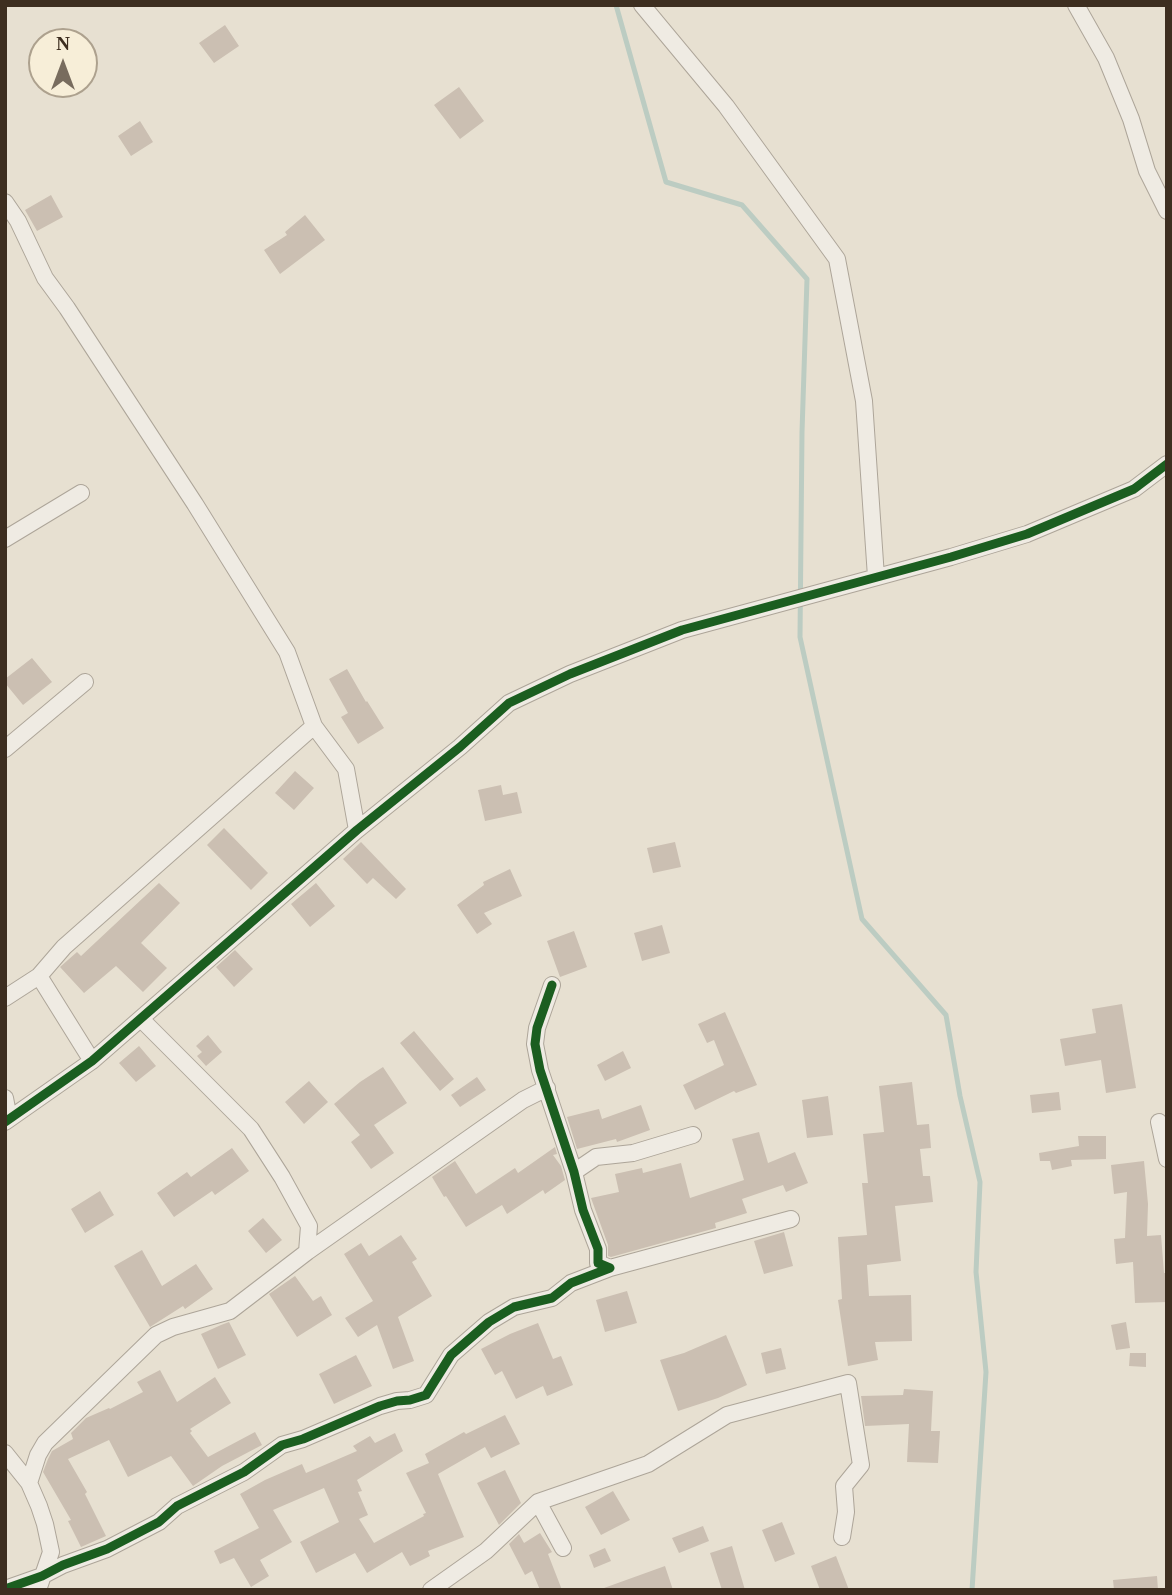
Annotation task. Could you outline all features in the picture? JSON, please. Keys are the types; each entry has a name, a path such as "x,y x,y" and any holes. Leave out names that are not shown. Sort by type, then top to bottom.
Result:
{"street":[{"path":"642,5 726,106 836,259 864,401 876,577"},
{"path":"1076,5 1106,58 1131,119 1147,171 1167,211"},
{"path":"5,202 18,221 45,278 195,504 287,652 314,726 346,769 357,830"},
{"path":"7,1121 92,1061 357,830 460,747 509,703 570,674 682,630 1027,534 1134,489 1167,464"},
{"path":"5,539 81,493"},
{"path":"5,749 85,682"},
{"path":"5,998 39,976 64,947 314,726"},
{"path":"39,976 92,1061"},
{"path":"552,985 537,1028 535,1044 540,1070 583,1210 598,1249 598,1263 610,1268"},
{"path":"141,1019 251,1129 309,1226 307,1252"},
{"path":"29,1483 44,1443 156,1335 173,1327 230,1311 307,1252 523,1100 547,1088"},
{"path":"5,1099 7,1121"},
{"path":"1159,1122 1167,1159"},
{"path":"573,1172 596,1157 633,1153 693,1135"},
{"path":"5,1589 40,1583 63,1565 107,1549 159,1522 177,1506 244,1472 282,1445 303,1439 380,1406 426,1395 451,1355 489,1322 514,1307 552,1298 572,1283 610,1268 791,1219"},
{"path":"431,1590 486,1551 538,1502 648,1464 727,1415 848,1383 861,1465 844,1486 846,1512 842,1537"},
{"path":"5,1453 29,1483 45,1524 51,1552 63,1565"},
{"path":"538,1502 562,1548"},
{"path":"40,1583 51,1552"}],"building":[{"path":"225,25 239,46 214,63 199,43"},
{"path":"459,87 484,121 460,139 434,105"},
{"path":"140,121 153,142 131,156 118,136"},
{"path":"51,195 63,217 37,231 25,210"},
{"path":"305,215 325,240 280,274 264,250 287,235 285,232"},
{"path":"32,658 52,682 23,705 5,683 5,679"},
{"path":"347,669 384,728 358,744 341,717 348,713 329,679"},
{"path":"295,771 314,788 294,810 275,793"},
{"path":"501,785 503,795 517,792 522,813 485,821 478,790"},
{"path":"224,828 268,873 251,890 207,845"},
{"path":"361,842 406,889 396,899 373,878 367,884 343,859"},
{"path":"675,842 681,867 653,873 647,848"},
{"path":"510,869 522,896 484,913 492,924 477,934 457,905 484,885 483,882"},
{"path":"159,883 180,903 141,943 167,968 143,992 116,966 84,993 60,967 77,952 81,956"},
{"path":"316,883 335,906 310,927 291,904"},
{"path":"662,925 670,953 642,961 634,933"},
{"path":"574,931 587,967 560,977 547,941"},
{"path":"235,950 253,969 234,987 216,967"},
{"path":"1122,1004 1136,1088 1106,1093 1101,1060 1065,1066 1060,1039 1096,1033 1092,1009"},
{"path":"725,1012 757,1085 736,1093 734,1091 695,1110 683,1085 724,1065 714,1040 707,1043 698,1024"},
{"path":"414,1031 454,1079 440,1091 400,1043"},
{"path":"208,1035 222,1052 206,1066 197,1056 202,1052 196,1046"},
{"path":"139,1046 156,1066 136,1082 119,1063"},
{"path":"623,1051 631,1068 605,1081 597,1065"},
{"path":"383,1067 407,1103 374,1125 394,1153 371,1169 351,1142 360,1135 334,1104"},
{"path":"477,1077 486,1090 460,1107 451,1095"},
{"path":"309,1081 328,1102 304,1124 285,1102"},
{"path":"912,1082 917,1125 929,1124 931,1148 920,1149 923,1176 930,1176 933,1202 895,1206 901,1261 867,1265 869,1296 911,1295 912,1341 875,1342 878,1360 848,1366 838,1300 842,1299 838,1237 867,1235 862,1183 868,1183 863,1134 884,1132 879,1086"},
{"path":"1059,1092 1061,1110 1032,1113 1030,1095"},
{"path":"828,1096 833,1135 807,1138 802,1100"},
{"path":"641,1105 650,1130 617,1142 616,1139 577,1149 567,1117 599,1109 602,1119"},
{"path":"759,1132 768,1163 795,1152 808,1183 786,1192 783,1185 742,1199 747,1213 715,1223 716,1228 608,1256 608,1245 591,1198 619,1192 615,1174 642,1168 643,1173 681,1163 690,1198 744,1180 732,1139"},
{"path":"1078,1136 1106,1136 1106,1159 1071,1160 1072,1166 1052,1170 1050,1161 1040,1161 1039,1153 1079,1146"},
{"path":"555,1147 557,1154 553,1155 561,1166 565,1180 545,1194 543,1190 507,1214 502,1205 466,1227 432,1177 455,1161 476,1194 515,1168 518,1173"},
{"path":"232,1148 249,1171 215,1195 212,1191 174,1217 157,1193 187,1172 191,1177"},
{"path":"1144,1161 1148,1204 1147,1236 1161,1235 1164,1273 1167,1273 1167,1302 1135,1303 1133,1262 1116,1264 1114,1239 1125,1238 1127,1192 1114,1194 1111,1165"},
{"path":"100,1191 114,1215 85,1233 71,1209"},
{"path":"263,1218 282,1240 266,1253 248,1231"},
{"path":"784,1232 793,1266 764,1274 754,1241"},
{"path":"401,1235 417,1259 412,1262 432,1296 398,1317 414,1361 393,1369 377,1325 358,1337 345,1318 373,1301 344,1254 361,1243 369,1256"},
{"path":"142,1250 162,1286 196,1264 213,1289 185,1309 183,1306 150,1327 114,1266"},
{"path":"295,1276 313,1301 321,1296 332,1315 297,1337 269,1294"},
{"path":"627,1291 637,1323 605,1332 596,1300"},
{"path":"229,1322 246,1355 218,1369 201,1334"},
{"path":"1126,1322 1130,1348 1116,1350 1111,1325"},
{"path":"538,1323 553,1359 561,1356 573,1385 547,1396 543,1386 516,1399 502,1371 495,1375 481,1349"},
{"path":"726,1335 747,1385 678,1411 660,1360"},
{"path":"781,1348 786,1369 766,1374 761,1353"},
{"path":"1130,1353 1146,1353 1146,1367 1129,1366"},
{"path":"356,1355 372,1386 334,1404 319,1374"},
{"path":"160,1370 177,1402 215,1377 231,1403 190,1429 190,1433 208,1457 255,1432 262,1445 222,1466 193,1486 171,1456 128,1477 109,1440 68,1459 87,1492 85,1494 106,1536 81,1547 68,1521 71,1520 43,1472 48,1459 52,1451 73,1439 71,1433 86,1418 143,1392 137,1382"},
{"path":"904,1389 933,1391 931,1431 940,1431 938,1463 907,1462 909,1424 865,1426 861,1396 903,1395"},
{"path":"505,1415 520,1444 491,1458 485,1447 438,1474 464,1537 428,1551 430,1556 410,1566 402,1552 367,1573 355,1553 316,1573 300,1542 339,1522 324,1488 273,1510 292,1542 260,1560 269,1576 251,1587 234,1558 220,1564 214,1551 259,1528 240,1494 265,1480 302,1464 306,1473 357,1451 353,1446 370,1436 375,1443 395,1433 403,1451 357,1480 362,1491 358,1492 368,1515 359,1519 374,1543 426,1513 406,1473 429,1463 425,1454 464,1432 466,1434"},
{"path":"505,1470 521,1503 499,1525 477,1483"},
{"path":"613,1491 630,1520 601,1535 585,1507"},
{"path":"782,1522 795,1554 775,1562 762,1530"},
{"path":"703,1526 709,1541 679,1553 672,1538"},
{"path":"540,1533 552,1552 548,1554 562,1590 540,1590 532,1571 525,1575 509,1544 519,1534 524,1543"},
{"path":"732,1546 745,1590 722,1590 710,1553"},
{"path":"605,1548 611,1561 594,1568 589,1555"},
{"path":"836,1556 849,1590 820,1590 811,1566"},
{"path":"665,1566 673,1590 604,1588"},
{"path":"1157,1576 1158,1590 1114,1590 1113,1580"}],"waterway":[{"path":"616,5 666,182 742,205 807,279 800,637 862,919 946,1015 960,1096 980,1182 976,1272 986,1372 972,1590"}],"cycle path":[{"path":"5,1122 92,1061 357,830 460,747 509,703 570,674 682,630 1027,534 1134,489 1167,464"},
{"path":"5,1589 107,1549 159,1522 177,1506 244,1472 282,1445 303,1439 380,1406 426,1395 451,1355 489,1322 514,1307 552,1298 571,1283 610,1268 598,1263 598,1249 583,1210 574,1172 540,1070 535,1044 537,1028 552,985"}]}
